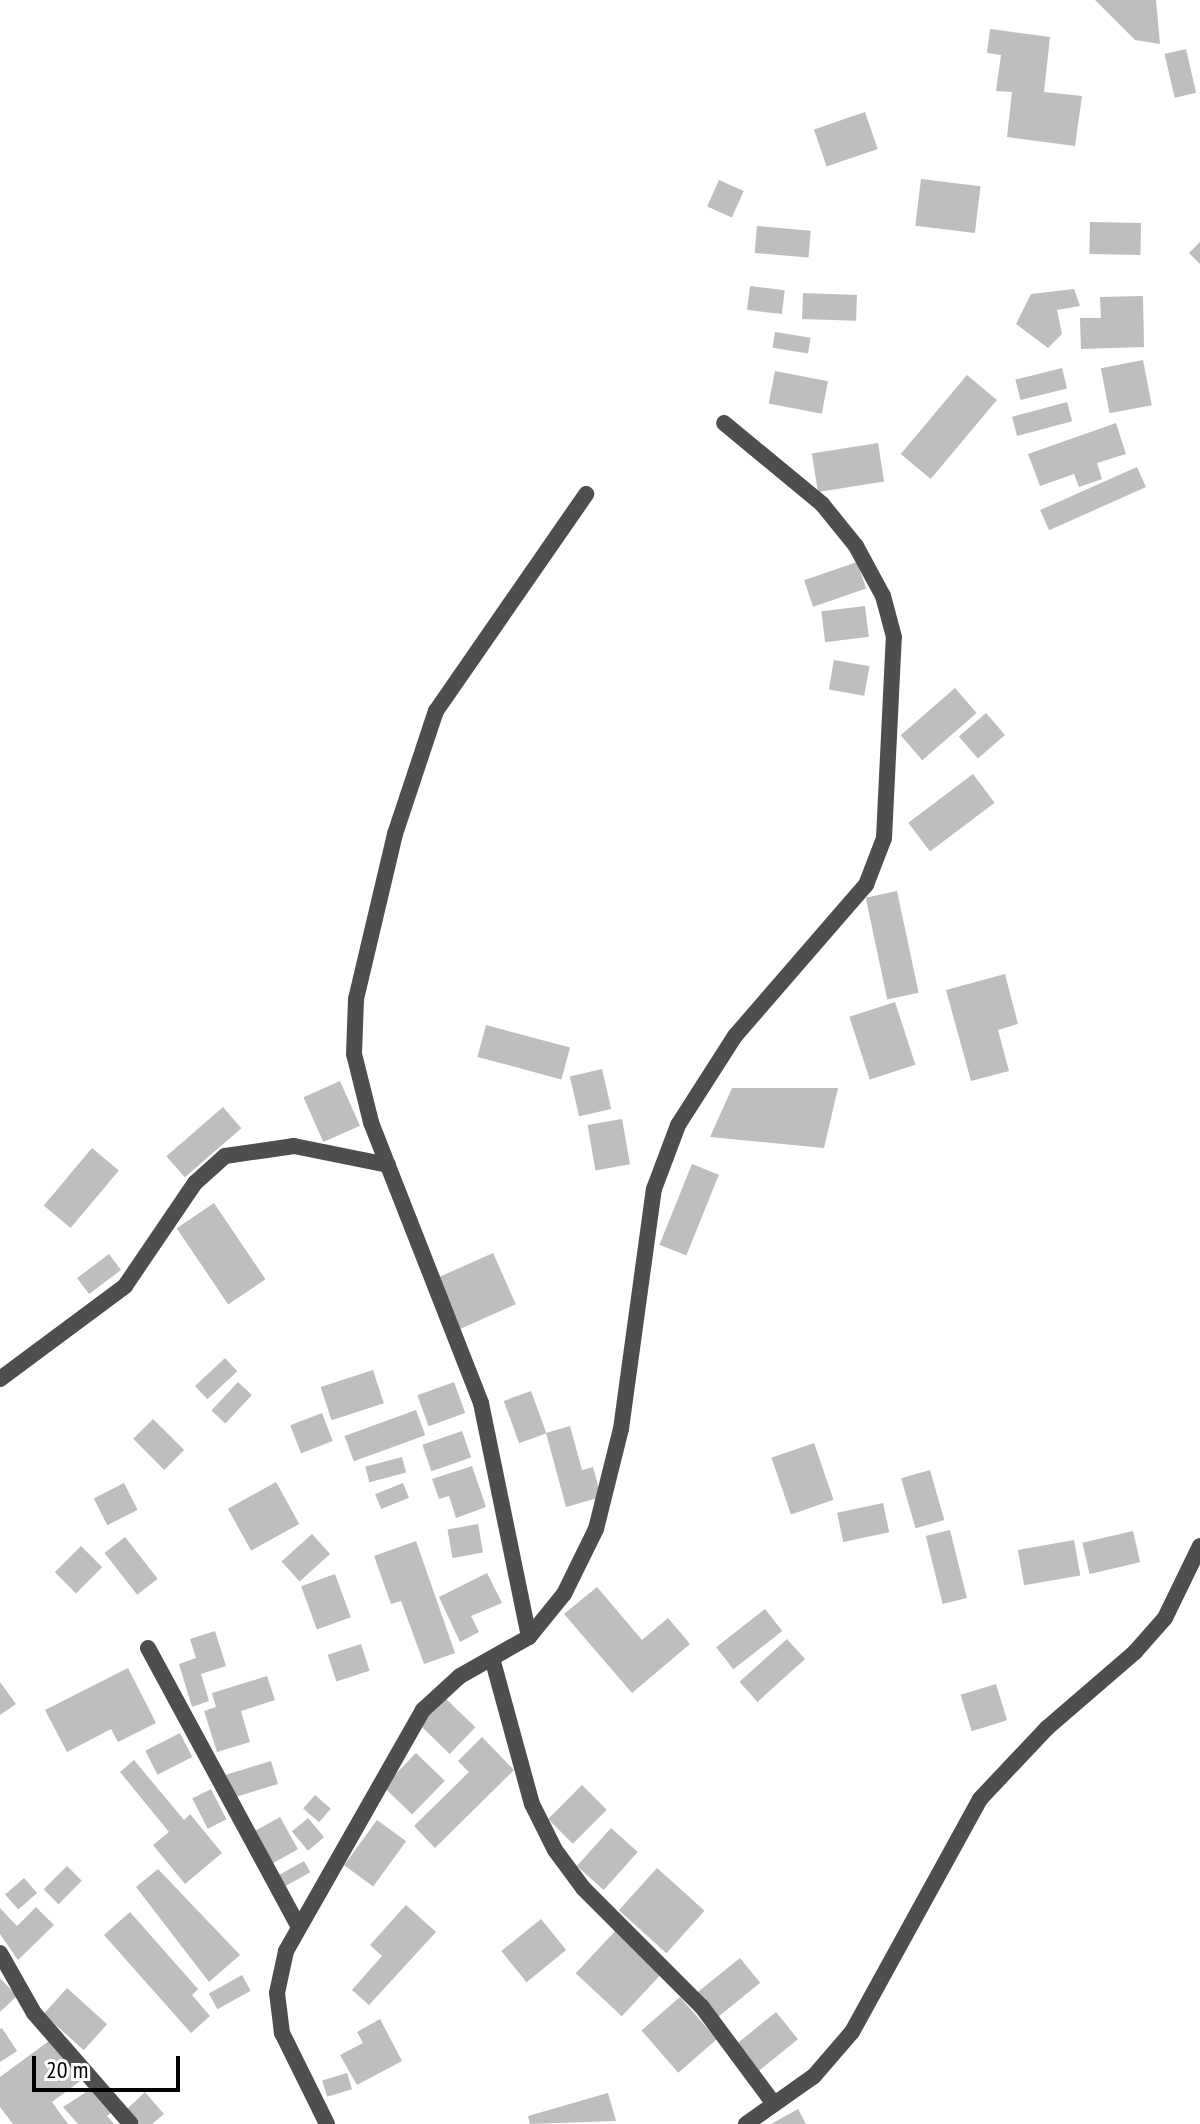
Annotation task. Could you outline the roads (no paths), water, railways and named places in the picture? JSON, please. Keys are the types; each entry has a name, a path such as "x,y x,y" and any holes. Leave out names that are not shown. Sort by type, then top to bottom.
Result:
{"street":[{"path":"327,2124 282,2033 277,1993 286,1951 423,1710 460,1676 529,1637 564,1594 596,1529 621,1429 654,1189 678,1125 735,1036 866,885 884,838 894,637 883,596 856,546 822,504 724,423"},
{"path":"529,1637 481,1403 388,1165 354,1054 356,999 411,776 436,711 586,494"},
{"path":"0,1379 125,1286 195,1183 225,1156 294,1146 388,1165"},
{"path":"746,2124 814,2076 852,2032 980,1799 1047,1728 1135,1652 1165,1618 1200,1546"},
{"path":"148,1648 299,1927"},
{"path":"492,1658 532,1804 555,1850 583,1888 702,2007 774,2104"},
{"path":"0,1953 34,2013 131,2124"}]}
